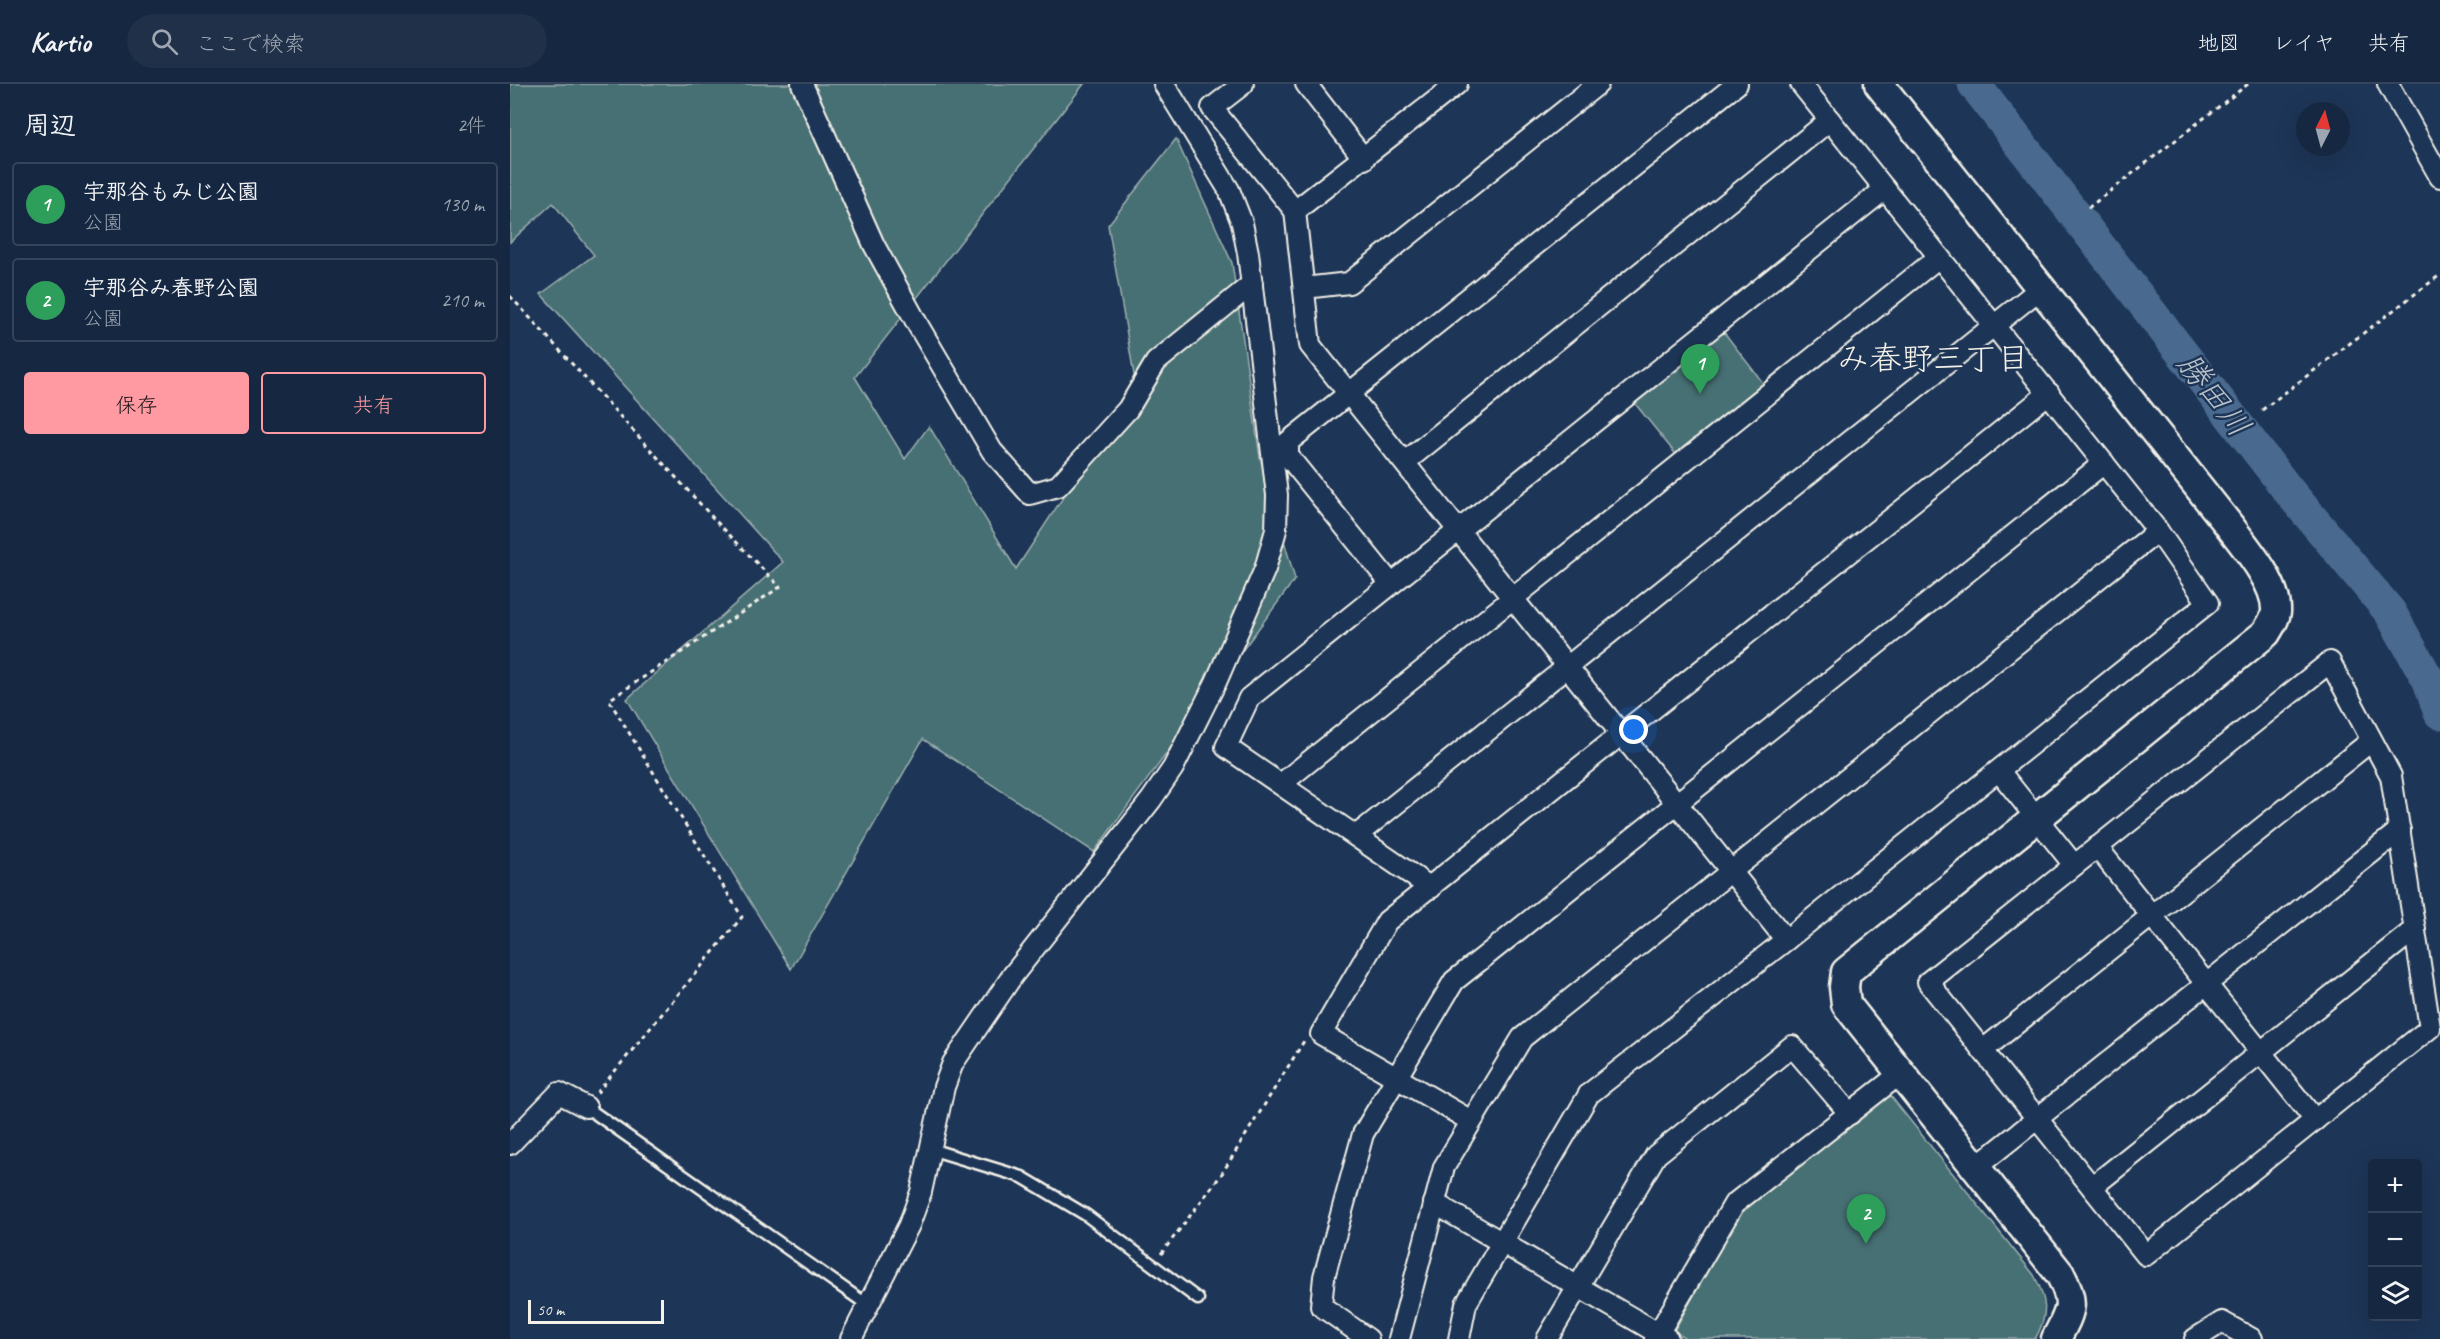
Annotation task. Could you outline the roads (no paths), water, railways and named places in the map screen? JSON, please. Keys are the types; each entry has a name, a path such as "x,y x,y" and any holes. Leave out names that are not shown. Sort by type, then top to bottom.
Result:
{"street":[{"path":"802,84 874,245 919,327 992,451 1030,494 1058,486 1128,410 1156,362 1252,284"},
{"path":"851,1339 909,1225 921,1192 944,1087 953,1063 1013,975 1151,800 1173,768 1216,682 1265,569 1276,530 1277,495 1252,284 1242,223 1229,190 1164,84"},
{"path":"1243,84 1212,108 1295,211 1310,345 1786,940"},
{"path":"1306,84 1364,159"},
{"path":"1295,211 1457,84"},
{"path":"1304,288 1349,283 1598,84"},
{"path":"1391,584 1288,456 1288,442 1737,84"},
{"path":"1459,1339 1466,1304 1589,1094 2208,603 2158,531 1801,84"},
{"path":"1879,84 2228,524 2266,579 2275,599 2274,621 2266,633 1846,972 1844,987 1846,1004 2060,1274 2070,1293 2070,1308 2056,1339"},
{"path":"2388,84 2440,177"},
{"path":"1405,462 1830,120"},
{"path":"1431,888 1226,747 1249,698 1885,189"},
{"path":"1281,784 1939,257"},
{"path":"1357,835 2041,288"},
{"path":"1472,1121 1322,1034 1388,921 2049,393"},
{"path":"1368,1339 1321,1306 1324,1277 1363,1134 1454,981 2104,463"},
{"path":"1399,1339 1444,1167 1522,1038 2158,531"},
{"path":"2330,662 2371,741 2391,776 2430,1028 2146,1255 1928,982 2330,662"},
{"path":"1983,1050 2371,741"},
{"path":"1999,771 2074,865"},
{"path":"1975,1168 2400,830"},
{"path":"2097,847 2315,1120"},
{"path":"2092,1187 2415,929"},
{"path":"1547,1339 1656,1155 1792,1046 1850,1114"},
{"path":"1434,1203 1661,1337 1734,1204 1901,1073"},
{"path":"510,1144 559,1093 586,1107"},
{"path":"2195,1339 2222,1322 2252,1339"}],"lane":[{"path":"586,1107 869,1306"},
{"path":"930,1149 1022,1177 1086,1215 1198,1299"}],"waterway":[{"name":"勝田川","path":"1974,84 2288,490 2390,612 2429,681 2440,713"}],"place":[{"name":"宇那谷もみじ公園","path":"1700,394"},
{"name":"宇那谷み春野公園","path":"1866,1244"}],"district":[{"name":"み春野三丁目","path":"1933,358"}]}
